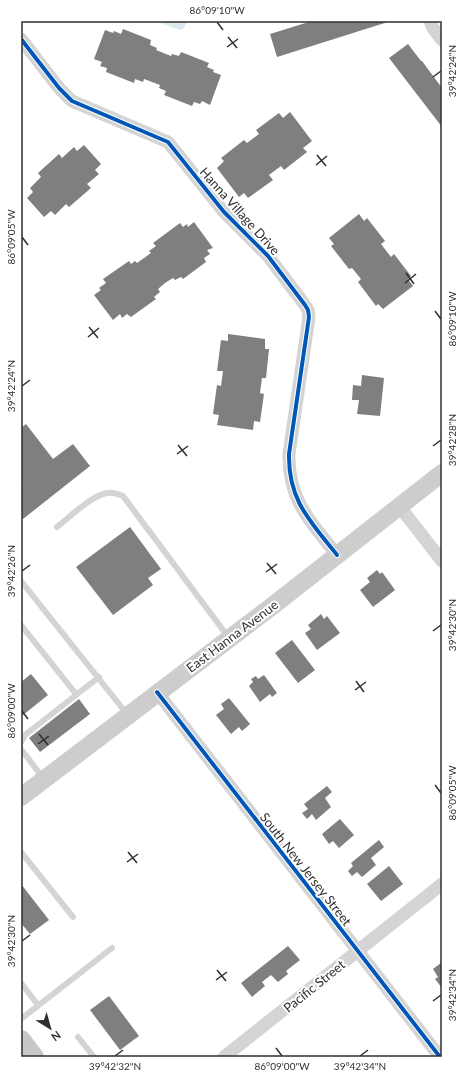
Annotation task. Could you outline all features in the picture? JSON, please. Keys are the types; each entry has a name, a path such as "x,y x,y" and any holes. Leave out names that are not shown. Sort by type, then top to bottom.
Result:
{"main road":[{"name":"East Hanna Avenue","path":"21,797 400,507 442,473"},
{"path":"21,1040 34,1057"}],"street":[{"path":"430,21 433,28 442,40"},
{"name":"Hanna Village Drive","path":"21,39 59,88 72,101 163,139 172,146 214,201 268,256 305,305 308,310 309,318 289,454 290,474 296,497 303,511 337,555"},
{"path":"400,507 442,561"},
{"name":"South New Jersey Street","path":"157,692 440,1057"},
{"name":"Pacific Street","path":"224,1057 442,884"}],"lane":[{"path":"57,526 90,501 107,493 116,493 123,496 229,638"},
{"path":"21,581 128,715"},
{"path":"21,625 76,694"},
{"path":"21,742 25,735 99,677"},
{"path":"21,749 45,779"},
{"path":"21,852 73,917"},
{"path":"21,1019 112,948"},
{"path":"21,983 38,1005"},
{"path":"78,1037 94,1057"}],"shaded area":[{"path":"155,21 187,22 184,28 180,30"}],"building":[{"path":"312,21 391,21 277,57 270,34"},
{"path":"123,29 151,40 150,45 157,48 156,50 171,56 172,54 179,56 181,52 209,63 207,67 214,70 213,72 221,75 210,105 202,101 200,104 194,102 192,106 164,95 166,91 159,88 160,85 144,79 143,82 135,79 134,83 106,72 107,68 100,66 102,62 94,59 105,30 113,33 114,31 121,34"},
{"path":"408,44 442,88 442,127 389,58"},
{"path":"290,112 312,141 303,148 307,152 284,170 281,166 269,175 273,180 248,198 244,193 239,197 217,168 224,161 221,158 244,140 247,143 259,134 256,130 279,113 283,118"},
{"path":"84,145 101,164 95,170 99,174 87,184 91,188 69,207 66,204 55,215 51,211 44,217 27,198 33,192 30,188 41,177 38,173 59,154 62,158 74,147 77,151"},
{"path":"359,214 364,221 367,218 385,241 381,244 391,257 394,254 411,276 408,279 413,286 383,309 378,304 376,306 358,282 361,279 352,268 349,269 331,246 334,244 329,238"},
{"path":"194,222 213,248 207,250 210,254 204,258 206,262 183,279 181,277 175,280 173,278 165,283 158,289 160,292 154,297 156,299 131,317 127,314 122,318 120,314 113,320 94,295 101,290 99,288 106,283 103,279 129,261 131,264 135,261 137,263 151,253 149,251 156,246 153,243 180,223 183,227 187,224 188,227"},
{"path":"228,334 265,339 265,349 269,349 266,378 262,378 260,393 264,394 260,422 254,421 253,430 217,425 219,415 213,414 217,385 221,386 223,371 217,371 221,340 228,341"},
{"path":"362,375 384,378 380,416 357,414 359,400 352,400 353,385 361,386"},
{"path":"26,424 53,459 73,444 90,466 23,519 21,516 21,484 23,483 21,481 21,428"},
{"path":"130,527 161,569 148,578 153,585 113,615 76,567"},
{"path":"377,570 380,574 382,572 395,590 373,607 360,590 370,582 367,578"},
{"path":"321,614 324,619 327,616 340,633 317,650 305,633 311,629 308,625"},
{"path":"292,640 315,670 298,683 275,653"},
{"path":"31,674 48,695 23,715 21,713 21,682"},
{"path":"264,675 277,693 272,697 270,694 260,702 249,686 253,682 251,679 256,676 258,679"},
{"path":"229,698 250,724 242,731 239,727 231,734 216,715 224,709 221,704"},
{"path":"79,699 90,714 40,752 29,738"},
{"path":"327,786 332,792 325,798 331,807 316,820 312,814 307,819 302,813 308,809 304,804"},
{"path":"340,819 354,835 339,848 333,841 329,844 322,834"},
{"path":"379,840 384,847 371,858 376,865 362,877 357,872 352,876 348,871 353,866 351,863"},
{"path":"389,866 403,884 381,901 367,884"},
{"path":"21,884 49,920 30,934 21,923"},
{"path":"288,946 300,960 286,971 288,974 278,982 271,975 262,982 265,986 252,997 241,983"},
{"path":"442,962 442,988 435,979 438,977 433,969"},
{"path":"109,996 139,1036 120,1050 90,1010"}],"cycle path":[{"path":"21,39 59,88 72,101 168,142 224,212 268,256 305,305 308,310 309,317 289,454 290,470 292,484 302,509 337,555"},
{"path":"157,692 440,1057"}]}
